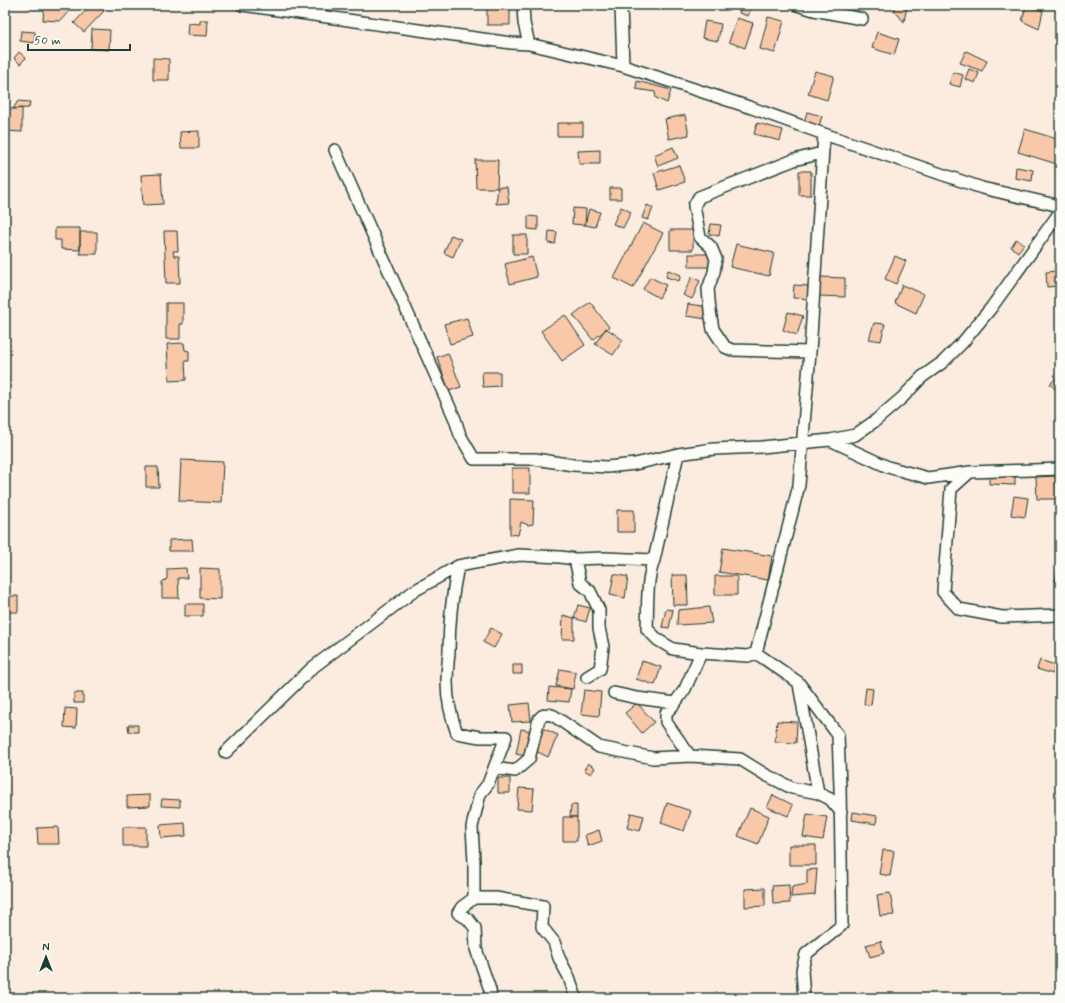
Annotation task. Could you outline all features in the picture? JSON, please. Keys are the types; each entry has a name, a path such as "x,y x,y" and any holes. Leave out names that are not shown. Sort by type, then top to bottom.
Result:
{"street":[{"path":"242,5 318,10 511,43 528,44 623,66 752,108 982,188 1060,206"},
{"path":"523,5 524,23 528,44"},
{"path":"621,5 623,66"},
{"path":"798,5 814,10 862,19"},
{"path":"756,653 799,485 810,352 824,134"},
{"path":"336,150 455,419 460,435 474,458 535,458 573,465 607,467 635,464 678,454 714,449 762,447 830,440 855,435 875,422 902,398 922,377 943,362 963,342 991,308 1060,212"},
{"path":"810,352 732,350 725,347 713,329 710,311 708,289 714,272 716,259 711,247 700,237 694,206 698,197 794,160 822,153"},
{"path":"830,440 888,467 928,478 970,472 1060,469"},
{"path":"678,454 651,568 647,629 658,640 673,649 702,653 748,656 756,653"},
{"path":"970,472 952,489 943,592 959,609 1002,617 1060,615"},
{"path":"226,752 312,668 414,590 458,566 520,556 575,559 604,558 654,560"},
{"path":"575,559 580,583 590,590 599,610 599,628 603,647 600,669 587,677"},
{"path":"458,566 452,594 449,630 448,696 452,719 457,733 480,737 506,737 488,784 480,794 472,826 474,898"},
{"path":"690,756 666,722 666,713 685,689 702,653"},
{"path":"756,653 798,682 838,735 841,812 842,925 806,954 802,970 804,998"},
{"path":"798,682 818,793"},
{"path":"614,693 637,698 675,703"},
{"path":"494,768 515,771 528,759 539,719 548,714 554,716 599,747 653,758 690,756 740,759 766,775 792,788 818,793 830,799 841,812"},
{"path":"491,998 490,990 476,949 475,928 468,919 458,913 462,907 474,898 496,898 543,906 542,927 554,942 576,998"}],"building":[{"path":"44,5 64,5 64,8 71,9 60,21 43,20"},
{"path":"64,5 75,5 75,9 64,8"},
{"path":"91,5 97,5 104,11 84,32 74,23"},
{"path":"487,5 510,5 510,25 487,25"},
{"path":"742,5 752,5 748,16 739,13"},
{"path":"896,5 907,5 904,22 894,10"},
{"path":"1026,6 1043,11 1039,29 1022,21"},
{"path":"768,17 784,21 775,53 760,49"},
{"path":"737,18 753,23 745,48 729,42"},
{"path":"200,20 208,20 207,36 187,35 188,23 200,24"},
{"path":"705,21 721,24 718,41 702,38"},
{"path":"92,29 110,30 109,50 91,49"},
{"path":"21,31 35,32 34,43 20,41"},
{"path":"877,32 899,39 894,55 872,48"},
{"path":"966,51 987,61 982,71 960,63"},
{"path":"19,52 26,58 20,64 14,58"},
{"path":"153,58 169,59 169,80 153,80"},
{"path":"969,69 979,73 975,83 965,79"},
{"path":"815,71 834,76 827,100 808,94"},
{"path":"953,72 963,75 960,87 949,84"},
{"path":"637,81 671,90 667,103 656,98 655,92 636,89"},
{"path":"18,101 30,102 29,108 13,109"},
{"path":"22,108 22,132 5,131 5,114 10,109"},
{"path":"807,112 822,116 819,126 804,122"},
{"path":"685,115 689,135 669,139 665,119"},
{"path":"557,123 583,123 583,136 557,136"},
{"path":"757,123 783,130 780,141 754,134"},
{"path":"1025,129 1060,140 1060,165 1018,152"},
{"path":"199,131 199,148 181,148 180,132"},
{"path":"673,147 678,158 658,166 654,155"},
{"path":"600,150 600,164 579,164 578,151"},
{"path":"475,160 498,160 497,188 476,188"},
{"path":"679,165 685,182 659,190 654,173"},
{"path":"1016,167 1033,170 1032,181 1015,178"},
{"path":"799,171 811,171 811,195 799,195"},
{"path":"161,174 163,204 143,205 141,175"},
{"path":"498,187 507,187 509,203 496,204"},
{"path":"610,188 621,188 621,199 610,199"},
{"path":"647,205 653,208 648,220 642,218"},
{"path":"621,207 631,212 623,228 613,224"},
{"path":"573,208 586,209 585,225 572,224"},
{"path":"589,209 600,212 595,227 585,225"},
{"path":"528,216 538,217 538,230 528,229"},
{"path":"643,223 663,233 633,288 614,278"},
{"path":"711,224 721,225 719,236 709,234"},
{"path":"55,228 80,228 80,250 61,249 61,240 55,240"},
{"path":"670,230 693,230 693,250 670,250"},
{"path":"164,231 177,231 178,251 173,251 174,256 179,256 180,283 166,283"},
{"path":"549,231 557,232 555,244 548,243"},
{"path":"80,232 97,232 97,254 80,254"},
{"path":"451,235 461,239 453,257 444,253"},
{"path":"513,235 527,235 527,254 513,254"},
{"path":"1016,239 1024,244 1018,252 1011,247"},
{"path":"736,244 774,253 769,276 730,267"},
{"path":"689,254 710,254 710,267 689,267"},
{"path":"895,256 906,261 896,284 885,279"},
{"path":"532,257 537,277 510,284 505,264"},
{"path":"668,270 681,275 679,281 666,277"},
{"path":"1056,271 1057,286 1047,287 1046,272"},
{"path":"650,277 666,285 659,298 643,289"},
{"path":"692,277 700,281 692,299 683,295"},
{"path":"820,277 845,278 845,297 819,296"},
{"path":"794,285 809,286 809,299 793,298"},
{"path":"902,285 924,294 916,313 895,303"},
{"path":"590,302 609,327 593,340 573,315"},
{"path":"166,303 183,303 183,324 180,324 180,339 166,339"},
{"path":"688,304 709,307 707,319 686,316"},
{"path":"788,312 803,316 797,335 783,330"},
{"path":"565,315 585,345 562,361 541,331"},
{"path":"467,318 473,337 450,344 444,324"},
{"path":"874,323 885,324 881,341 869,339"},
{"path":"606,328 623,340 613,355 595,344"},
{"path":"184,343 185,350 189,351 189,361 185,361 186,380 169,381 167,344"},
{"path":"448,353 461,387 449,391 437,357"},
{"path":"482,372 500,372 500,386 483,387"},
{"path":"1057,377 1060,379 1060,394 1050,384"},
{"path":"181,460 223,462 221,503 179,501"},
{"path":"146,467 158,467 159,487 146,487"},
{"path":"512,468 530,468 530,493 512,493"},
{"path":"989,475 1015,476 1015,485 989,484"},
{"path":"1056,476 1057,499 1037,499 1036,477"},
{"path":"1014,496 1028,498 1025,517 1011,515"},
{"path":"510,499 534,500 533,524 528,525 521,522 518,535 510,534"},
{"path":"1055,501 1060,501 1060,520 1056,520"},
{"path":"617,510 634,510 634,532 617,532"},
{"path":"192,539 193,551 169,551 169,540"},
{"path":"723,548 772,556 768,580 719,572"},
{"path":"1058,567 1060,567 1060,582 1055,581"},
{"path":"186,568 187,578 178,578 179,598 162,598 162,582 167,579 167,569"},
{"path":"200,568 220,569 220,599 200,598"},
{"path":"614,574 628,577 625,598 610,595"},
{"path":"672,575 687,575 688,605 673,605"},
{"path":"715,576 737,576 737,595 715,595"},
{"path":"5,596 18,596 18,612 5,612"},
{"path":"185,604 203,604 203,616 185,616"},
{"path":"578,605 590,608 586,622 574,618"},
{"path":"709,607 712,623 677,625 678,610"},
{"path":"666,609 673,610 669,628 662,627"},
{"path":"563,615 574,618 574,639 562,639"},
{"path":"491,628 502,634 494,648 483,642"},
{"path":"1040,660 1055,665 1053,674 1037,669"},
{"path":"642,661 661,667 655,685 636,679"},
{"path":"513,665 522,665 522,674 513,674"},
{"path":"560,669 576,672 573,689 556,686"},
{"path":"549,687 571,689 569,702 548,700"},
{"path":"866,688 873,689 871,705 864,704"},
{"path":"584,690 601,692 599,716 581,714"},
{"path":"74,693 83,693 83,703 74,703"},
{"path":"529,703 531,721 512,722 510,705"},
{"path":"637,703 654,722 642,733 625,713"},
{"path":"65,708 77,709 76,728 64,727"},
{"path":"777,721 797,722 796,743 775,742"},
{"path":"128,725 138,725 138,732 129,732"},
{"path":"542,728 558,735 548,757 532,749"},
{"path":"521,729 531,731 526,756 516,754"},
{"path":"588,763 595,768 591,774 584,770"},
{"path":"498,778 510,778 510,793 498,793"},
{"path":"519,788 534,789 532,810 517,809"},
{"path":"150,795 150,806 127,807 127,796"},
{"path":"773,795 793,805 788,816 767,807"},
{"path":"162,799 180,800 180,807 161,806"},
{"path":"667,803 691,811 684,831 661,823"},
{"path":"571,805 577,805 577,817 570,817"},
{"path":"750,808 769,816 758,844 738,836"},
{"path":"853,812 877,816 876,824 852,820"},
{"path":"631,813 644,816 640,831 627,828"},
{"path":"807,814 827,817 823,840 803,837"},
{"path":"563,817 577,817 577,841 563,841"},
{"path":"185,823 186,836 161,838 160,825"},
{"path":"58,827 59,844 38,844 37,828"},
{"path":"123,827 146,827 146,846 123,846"},
{"path":"599,830 602,841 588,846 585,835"},
{"path":"789,845 816,845 816,865 789,865"},
{"path":"883,850 894,851 890,876 879,874"},
{"path":"817,869 815,895 791,897 792,887 807,884 807,870"},
{"path":"789,885 790,903 773,904 772,886"},
{"path":"765,888 765,906 745,907 745,889"},
{"path":"890,893 894,915 880,916 877,895"},
{"path":"881,941 884,953 870,957 866,945"}]}
